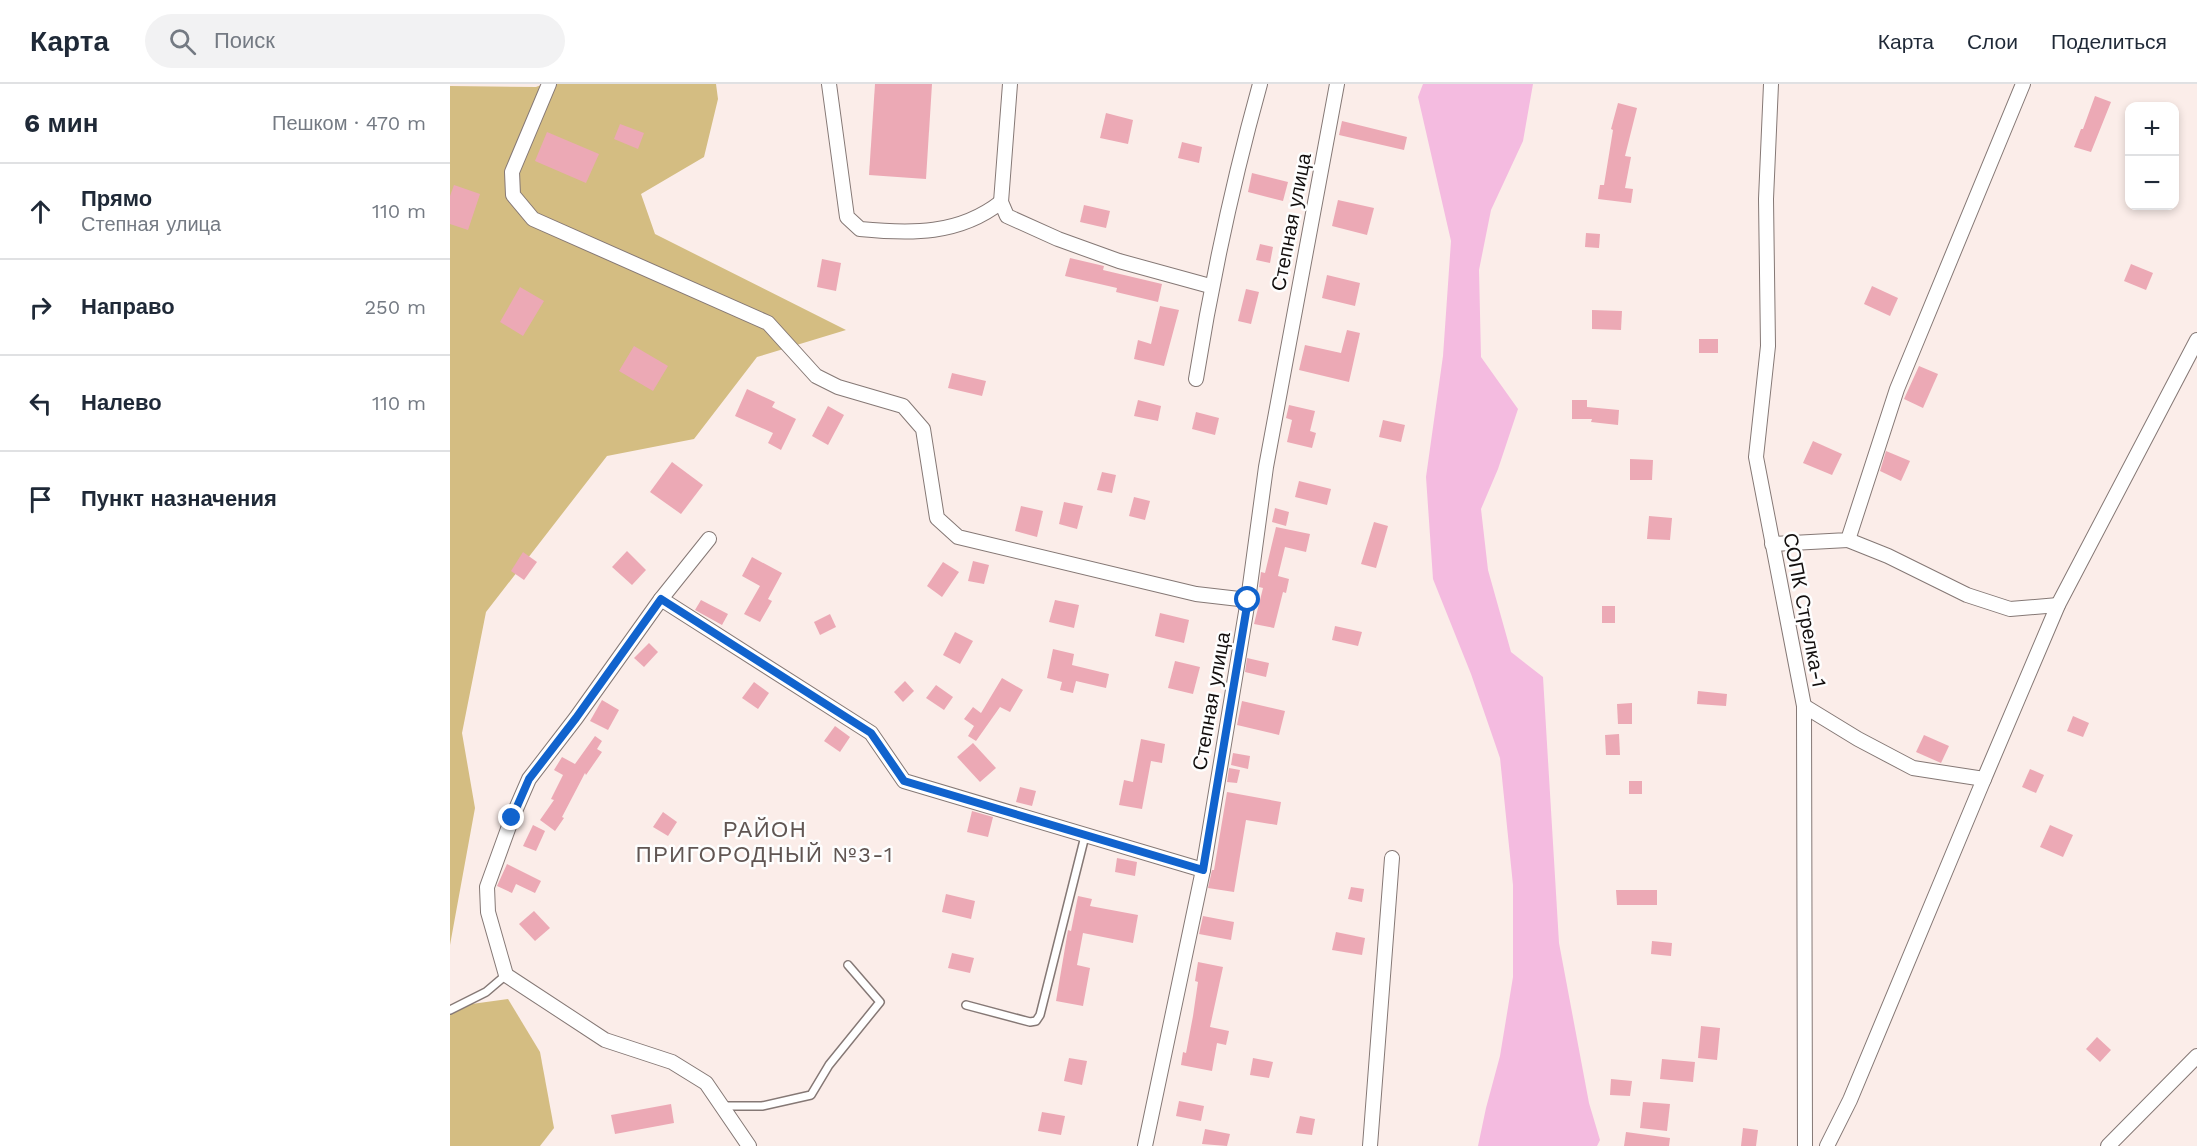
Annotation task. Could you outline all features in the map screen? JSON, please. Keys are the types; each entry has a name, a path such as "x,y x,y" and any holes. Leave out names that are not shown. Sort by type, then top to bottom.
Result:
{"street":[{"path":"549,84 512,172 513,195 532,219 768,323 816,376 838,387 903,406 923,429 937,518 958,537 1196,594 1248,600"},
{"path":"829,84 847,217 861,229 921,232 959,226 985,214 1001,202"},
{"path":"1010,84 1001,202 1007,216 1058,239 1119,261 1210,286"},
{"path":"1196,379 1210,286 1260,84"},
{"name":"Степная улица","path":"1145,1146 1203,870 1248,600 1266,467 1337,84"},
{"name":"СОПК Стрелка-1","path":"1771,84 1766,199 1768,346 1756,457 1804,706 1805,1146"},
{"path":"1848,540 1897,389 2023,84"},
{"path":"1827,1146 1850,1100 2058,604 2197,340"},
{"path":"709,539 661,599 576,718 529,779 487,887 488,912 506,975 605,1040 672,1062 706,1083 749,1146"},
{"path":"1772,544 1848,540 1888,556 1967,595 2010,609 2058,604"},
{"path":"661,599 871,733 904,781 1203,870"},
{"path":"1804,706 1858,739 1913,768 1984,779"},
{"path":"1370,1146 1392,858"},
{"path":"2108,1146 2197,1056"}],"lane":[{"path":"966,1005 1030,1022 1036,1020 1040,1015 1085,836"},
{"path":"722,1106 762,1106 811,1095 829,1065 880,1002 848,965"},
{"path":"450,1010 486,992 506,975"}],"shaded area":[{"path":"544,84 716,84 718,99 704,157 641,194 655,234 846,330 757,357 694,439 607,456 486,612 462,733 475,808 450,945 450,86 536,87"},
{"path":"1423,84 1533,84 1523,141 1491,210 1479,270 1481,357 1518,409 1498,469 1481,509 1488,570 1511,652 1543,677 1559,943 1589,1103 1600,1140 1597,1146 1478,1146 1500,1056 1513,977 1513,885 1500,758 1471,674 1433,579 1426,477 1443,356 1451,241 1418,97"},
{"path":"508,999 540,1052 554,1128 540,1146 450,1146 450,1007"}],"building":[{"path":"875,84 932,84 926,179 869,175"},
{"path":"2095,96 2111,102 2091,152 2074,147"},
{"path":"1618,103 1637,108 1625,156 1631,157 1625,188 1633,189 1631,203 1598,199 1600,185 1604,185 1613,130 1611,129"},
{"path":"1106,113 1133,120 1128,144 1100,138"},
{"path":"1342,121 1407,137 1404,150 1339,135"},
{"path":"620,124 644,133 638,149 614,139"},
{"path":"547,132 599,154 586,183 535,161"},
{"path":"1182,142 1202,147 1199,163 1178,158"},
{"path":"1252,173 1288,182 1283,201 1248,192"},
{"path":"454,185 480,194 468,230 450,224 450,196"},
{"path":"1338,200 1374,208 1367,235 1332,226"},
{"path":"1084,205 1110,211 1106,228 1080,222"},
{"path":"1586,233 1600,234 1599,248 1585,247"},
{"path":"1260,244 1273,247 1270,263 1256,260"},
{"path":"1070,258 1104,266 1103,270 1162,284 1158,302 1116,292 1117,288 1065,276"},
{"path":"822,259 841,263 836,291 817,287"},
{"path":"2131,264 2153,273 2146,290 2124,281"},
{"path":"1327,275 1360,283 1355,306 1322,298"},
{"path":"1872,286 1898,298 1890,316 1864,304"},
{"path":"520,287 544,301 523,336 500,322"},
{"path":"1246,289 1259,292 1251,324 1238,321"},
{"path":"1160,306 1179,310 1164,366 1134,359 1138,340 1151,344"},
{"path":"1592,310 1622,311 1621,330 1592,329"},
{"path":"1347,330 1360,333 1349,382 1299,370 1305,345 1341,353"},
{"path":"1699,339 1718,339 1718,353 1699,353"},
{"path":"634,346 668,366 653,391 619,371"},
{"path":"1919,366 1938,374 1923,408 1904,399"},
{"path":"952,373 986,381 982,396 948,388"},
{"path":"747,389 775,402 772,407 796,419 781,450 768,443 773,433 735,416"},
{"path":"1138,400 1161,406 1158,421 1134,416"},
{"path":"1572,400 1587,400 1587,407 1619,410 1618,425 1591,422 1592,419 1572,419"},
{"path":"1289,405 1315,411 1310,431 1316,433 1312,448 1287,442 1292,420 1286,418"},
{"path":"828,406 844,415 828,445 812,436"},
{"path":"1196,412 1219,418 1215,435 1192,429"},
{"path":"1383,420 1405,425 1401,442 1379,437"},
{"path":"1813,441 1842,454 1832,475 1803,463"},
{"path":"1886,451 1910,461 1901,481 1880,471"},
{"path":"1630,459 1653,460 1652,480 1630,480"},
{"path":"672,462 703,485 681,514 650,492"},
{"path":"1102,472 1116,475 1112,493 1097,490"},
{"path":"1299,481 1331,489 1327,505 1295,497"},
{"path":"1134,497 1150,501 1145,520 1129,516"},
{"path":"1064,502 1083,506 1077,529 1059,524"},
{"path":"1021,506 1043,511 1037,537 1015,531"},
{"path":"1275,508 1289,512 1286,526 1272,522"},
{"path":"1649,516 1672,518 1670,540 1647,539"},
{"path":"1374,522 1388,526 1376,568 1361,564"},
{"path":"1276,527 1310,534 1306,552 1285,547 1278,576 1289,579 1286,593 1283,592 1274,628 1254,624 1263,588 1259,587 1261,572 1265,573"},
{"path":"627,551 646,570 632,585 612,567"},
{"path":"523,552 537,562 524,580 511,571"},
{"path":"752,557 782,573 768,599 772,601 760,622 744,614 760,586 742,576"},
{"path":"973,561 989,565 984,584 968,581"},
{"path":"943,562 959,572 942,597 927,586"},
{"path":"701,600 728,614 722,625 695,610"},
{"path":"1055,600 1079,605 1074,628 1049,622"},
{"path":"1602,606 1615,606 1615,623 1602,623"},
{"path":"1160,613 1189,620 1184,643 1155,636"},
{"path":"830,614 836,627 820,635 814,622"},
{"path":"1335,626 1362,632 1358,646 1332,640"},
{"path":"955,632 973,641 960,664 943,655"},
{"path":"649,643 658,652 644,667 634,658"},
{"path":"1053,649 1074,654 1072,665 1109,674 1106,688 1076,681 1073,693 1060,690 1062,682 1047,678"},
{"path":"1247,658 1269,663 1266,677 1245,672"},
{"path":"1175,661 1200,667 1193,694 1168,688"},
{"path":"1002,678 1023,690 1010,712 1000,707 976,741 968,736 974,726 964,719 973,707 981,713"},
{"path":"905,681 914,691 903,702 894,692"},
{"path":"754,682 769,693 758,709 742,698"},
{"path":"936,685 953,697 944,710 926,698"},
{"path":"1698,691 1727,694 1726,706 1697,704"},
{"path":"602,700 619,710 608,730 590,721"},
{"path":"1242,701 1285,711 1279,735 1237,725"},
{"path":"1632,703 1632,724 1618,724 1617,704"},
{"path":"2073,716 2089,723 2083,737 2067,731"},
{"path":"835,726 850,737 840,752 824,741"},
{"path":"1619,734 1620,755 1606,755 1605,735"},
{"path":"1924,735 1949,746 1941,763 1916,752"},
{"path":"595,736 602,741 597,749 602,752 586,775 585,773 562,817 564,818 555,831 540,820 554,800 551,799 563,775 554,770 562,757 575,764"},
{"path":"1141,739 1165,744 1162,763 1151,761 1142,809 1119,805 1124,780 1133,782"},
{"path":"973,743 996,768 980,782 957,757"},
{"path":"1233,753 1250,756 1248,769 1231,765"},
{"path":"1229,768 1240,770 1237,783 1227,782"},
{"path":"2030,769 2044,775 2036,793 2022,787"},
{"path":"1629,781 1642,781 1642,794 1629,794"},
{"path":"1020,787 1036,791 1032,806 1016,802"},
{"path":"1227,792 1281,802 1277,825 1246,820 1234,892 1208,888 1212,870 1214,870"},
{"path":"972,811 993,817 988,837 967,832"},
{"path":"663,812 677,822 668,836 653,827"},
{"path":"533,825 545,831 536,851 523,846"},
{"path":"2050,825 2073,835 2063,857 2040,847"},
{"path":"1117,858 1137,862 1135,876 1115,872"},
{"path":"507,864 541,881 535,893 516,884 512,893 497,886"},
{"path":"1351,887 1364,889 1362,902 1348,899"},
{"path":"1616,890 1657,890 1657,905 1617,905"},
{"path":"946,894 975,901 971,919 942,912"},
{"path":"1078,896 1092,899 1090,906 1138,915 1133,943 1083,933 1077,965 1090,968 1083,1006 1056,1001 1068,930 1071,931"},
{"path":"534,911 550,928 535,941 519,924"},
{"path":"1203,916 1234,922 1231,940 1199,934"},
{"path":"1336,932 1365,938 1362,955 1332,950"},
{"path":"1652,941 1672,943 1671,956 1651,954"},
{"path":"952,953 974,958 970,973 948,968"},
{"path":"1198,962 1223,967 1210,1027 1229,1031 1226,1045 1217,1043 1212,1071 1181,1065 1183,1052 1186,1053 1193,1016 1198,982 1195,981"},
{"path":"1701,1026 1720,1028 1717,1060 1698,1058"},
{"path":"2097,1037 2111,1050 2100,1062 2086,1049"},
{"path":"1069,1058 1087,1061 1082,1085 1064,1081"},
{"path":"1253,1058 1273,1062 1269,1078 1250,1075"},
{"path":"1662,1059 1695,1062 1693,1082 1660,1079"},
{"path":"1611,1079 1632,1081 1630,1096 1610,1095"},
{"path":"1179,1101 1204,1106 1201,1121 1176,1116"},
{"path":"1643,1102 1670,1104 1667,1131 1640,1128"},
{"path":"671,1104 674,1123 615,1134 611,1115"},
{"path":"1042,1112 1065,1116 1061,1135 1038,1131"},
{"path":"1300,1116 1315,1119 1312,1135 1296,1133"},
{"path":"1743,1128 1758,1130 1756,1146 1741,1146"},
{"path":"1205,1129 1230,1134 1227,1146 1202,1144"},
{"path":"1626,1132 1670,1138 1669,1146 1624,1146"}],"district":[{"name":"РАЙОН ПРИГОРОДНЫЙ №3-1","path":"765,842"}],"route":[{"path":"512,818 529,779 576,718 661,599 871,733 904,781 1203,870 1248,600"}]}
